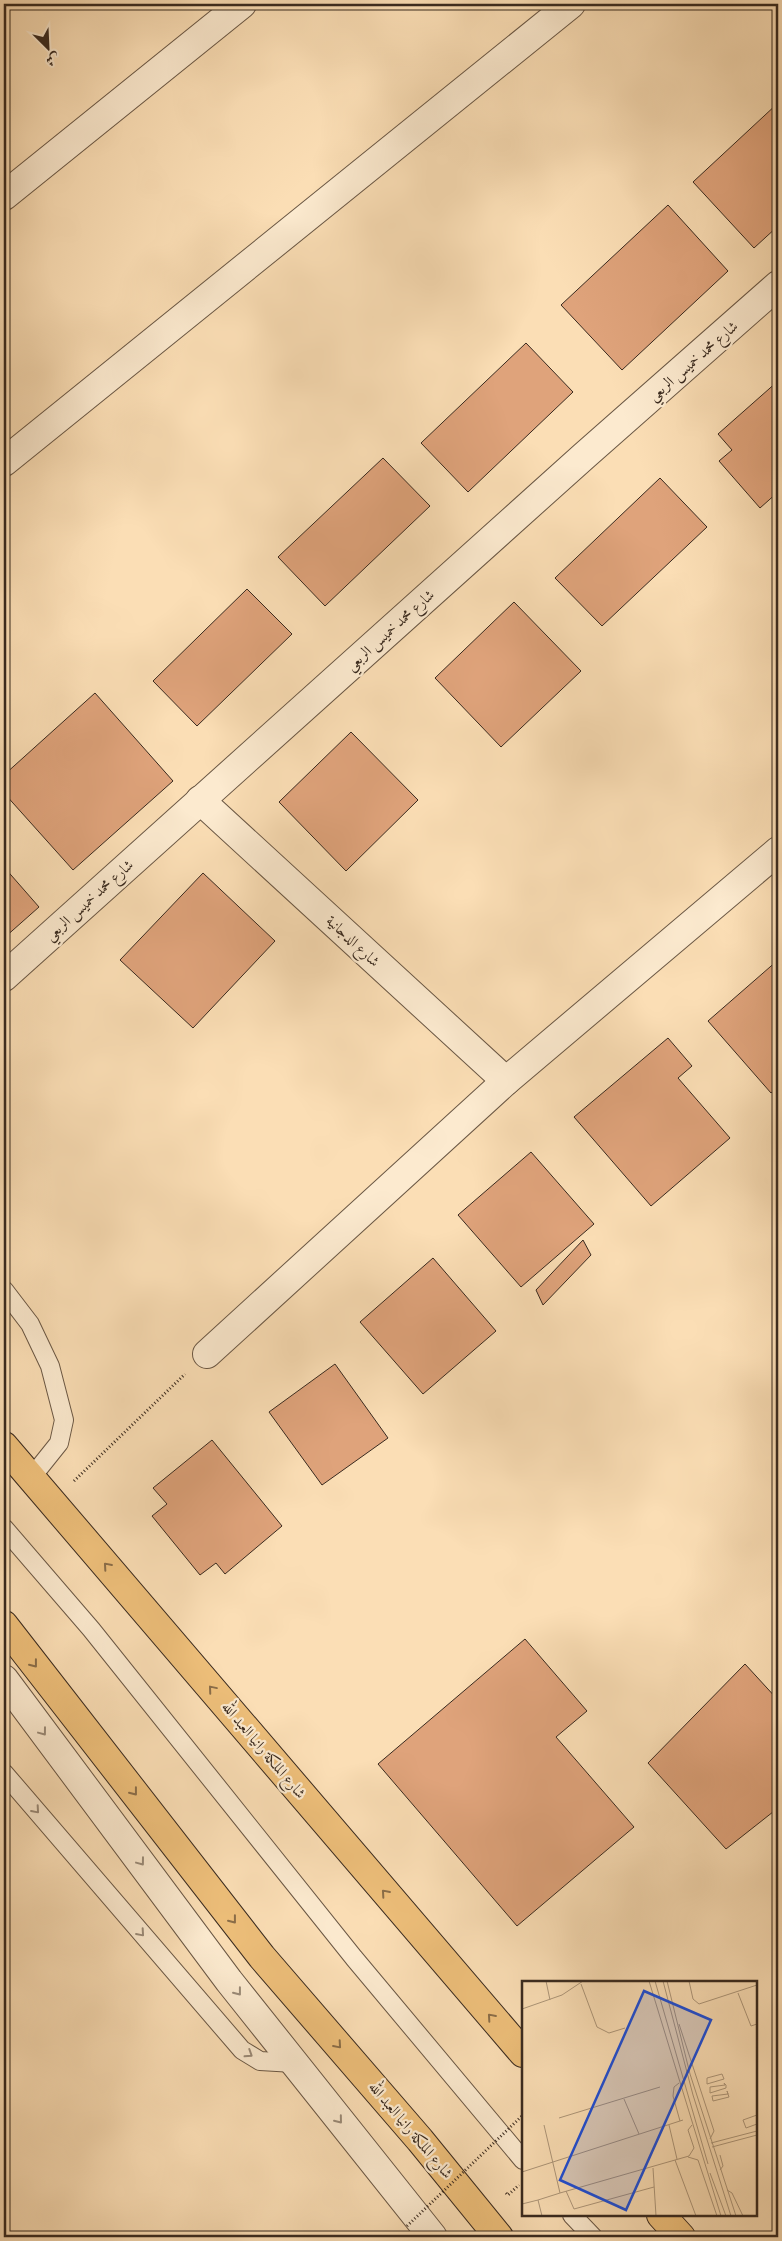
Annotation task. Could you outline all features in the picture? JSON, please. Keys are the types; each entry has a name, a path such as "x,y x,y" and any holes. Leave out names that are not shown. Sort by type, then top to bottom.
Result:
{"main road":[{"name":"شارع الملكة رانيا العبد الله","path":"4,1446 522,2053"},
{"name":"شارع الملكة رانيا العبد الله","path":"4,1626 262,1957 420,2140 499,2237"},
{"path":"663,2216 681,2237"}],"street":[{"path":"4,196 242,4"},
{"path":"4,462 571,4"},
{"name":"شارع محمد خميس الربعي","path":"4,976 778,285"},
{"name":"شارع الدجانية","path":"200,800 506,1081"},
{"path":"207,1354 506,1081 778,852"},
{"path":"4,1679 229,1981 433,2237"}],"lane":[{"path":"4,1290 30,1324 50,1366 64,1420 58,1443 31,1478"},
{"path":"4,1528 91,1629 354,1958 522,2159"},
{"path":"4,1773 242,2050 260,2061 294,2063"},
{"path":"573,2216 593,2237"}],"path":[{"path":"52,1502 207,1354"},
{"path":"406,2226 522,2116"},
{"path":"508,2196 522,2182"}],"building":[{"path":"778,103 778,226 754,248 693,182"},
{"path":"668,205 728,271 622,370 561,305"},
{"path":"526,343 573,392 468,492 421,443"},
{"path":"778,381 778,492 760,508 719,461 732,450 718,434"},
{"path":"383,458 430,506 325,606 278,557"},
{"path":"660,478 707,527 602,626 555,578"},
{"path":"247,589 292,634 197,726 153,681"},
{"path":"514,602 581,671 501,747 435,678"},
{"path":"95,693 173,781 73,870 4,793 4,775"},
{"path":"351,732 418,800 346,871 279,802"},
{"path":"4,867 39,907 4,938"},
{"path":"203,873 275,941 193,1028 120,960"},
{"path":"778,960 778,1087 771,1093 708,1021"},
{"path":"668,1038 692,1066 678,1078 730,1138 651,1206 574,1117"},
{"path":"531,1152 594,1224 521,1287 458,1215"},
{"path":"583,1240 591,1255 543,1305 536,1290"},
{"path":"433,1258 496,1331 423,1394 360,1322"},
{"path":"335,1364 388,1438 322,1485 269,1412"},
{"path":"212,1440 282,1526 225,1574 216,1563 200,1575 152,1516 167,1504 153,1488"},
{"path":"525,1639 587,1711 556,1737 634,1827 517,1926 378,1764"},
{"path":"745,1664 778,1700 778,1808 726,1849 648,1763"}]}
